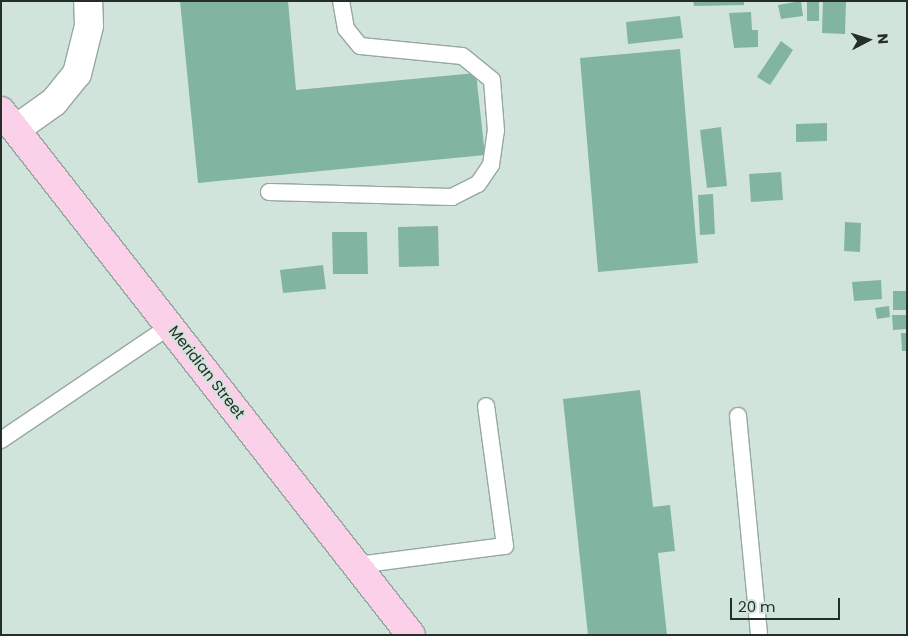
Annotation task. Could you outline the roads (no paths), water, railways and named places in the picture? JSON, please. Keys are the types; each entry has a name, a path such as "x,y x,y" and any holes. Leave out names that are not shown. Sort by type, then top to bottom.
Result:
{"main road":[{"name":"Meridian Street","path":"9,120 411,635"}],"street":[{"path":"9,120 54,102 77,74 89,26 88,1"}],"lane":[{"path":"270,192 452,197 478,184 491,165 496,131 492,80 462,56 360,46 346,29 341,1"},
{"path":"1,440 170,326"},
{"path":"358,565 505,546 486,406"},
{"path":"738,416 759,635"}]}
